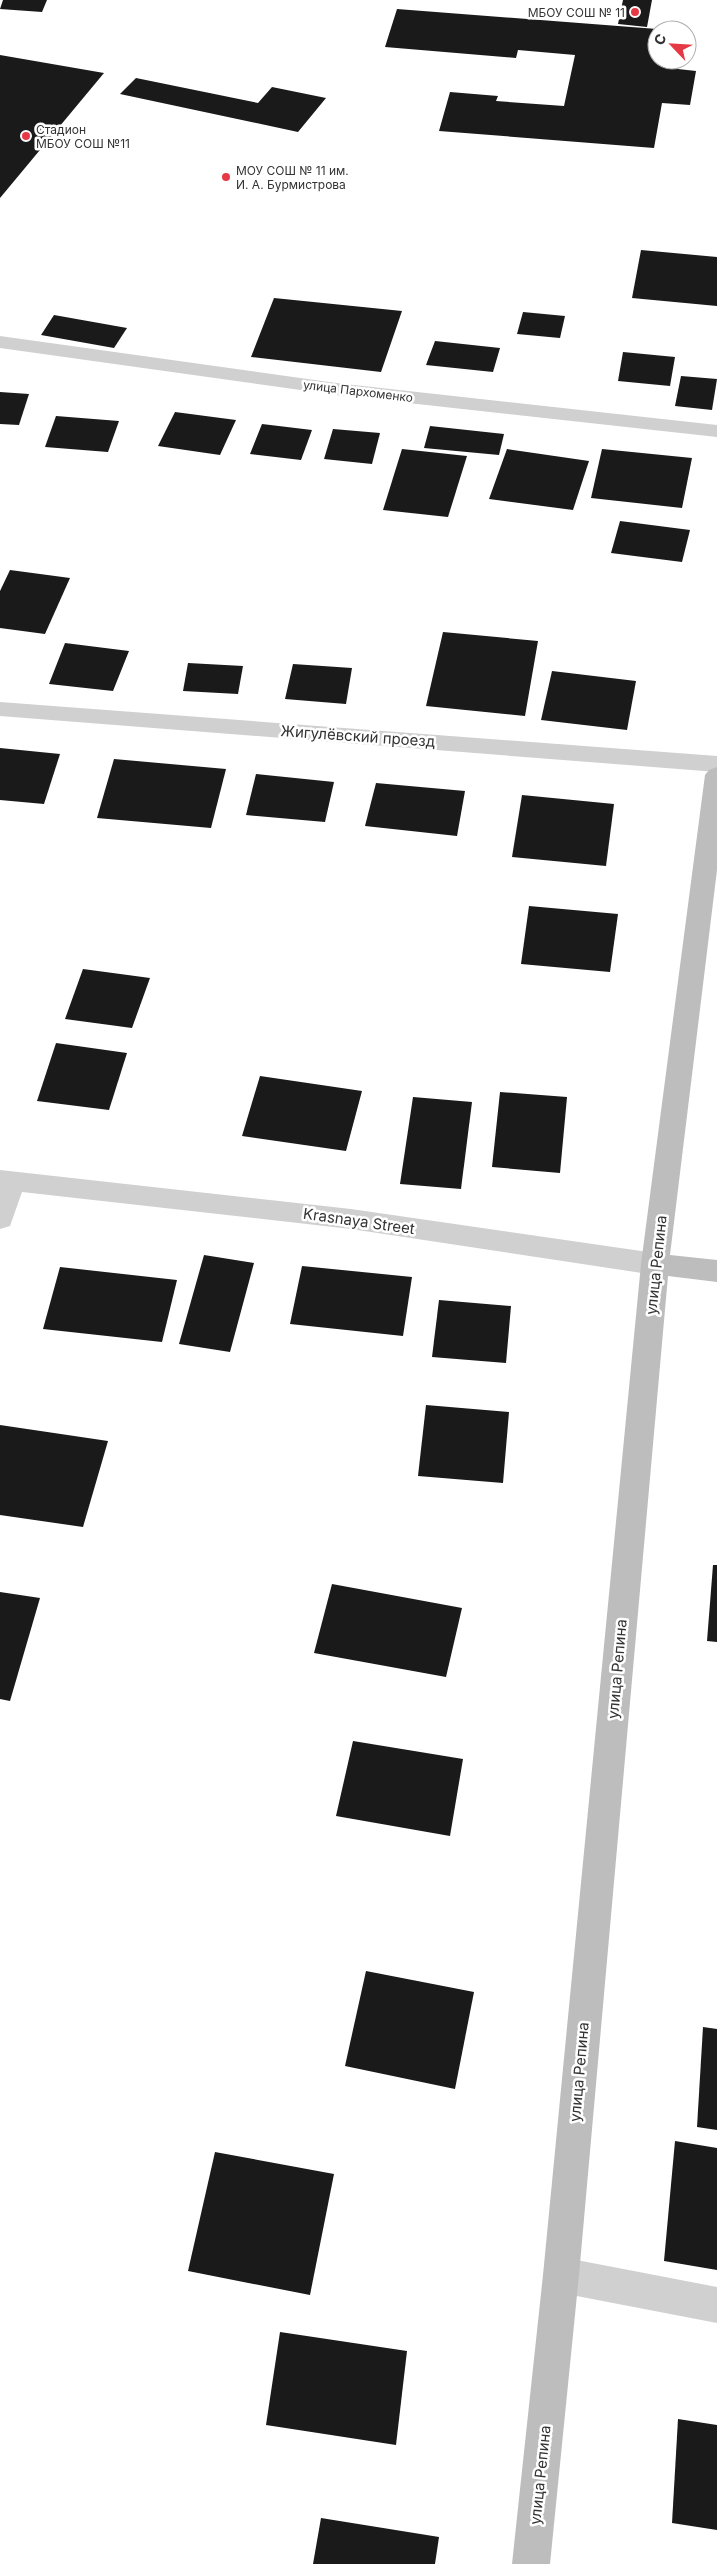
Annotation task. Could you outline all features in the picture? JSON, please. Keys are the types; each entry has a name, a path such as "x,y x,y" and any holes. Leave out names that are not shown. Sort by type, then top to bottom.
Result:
{"street":[{"name":"улица Пархоменко","path":"0,342 336,389 717,431"},
{"name":"Жигулёвский проезд","path":"0,708 717,778"},
{"name":"улица Репина","path":"530,2564 560,2275 655,1264 717,778"},
{"name":"Krasnaya Street","path":"6,1180 351,1219 655,1264 717,1271"},
{"path":"0,1219 6,1180"},
{"path":"560,2275 717,2305"}],"building":[{"path":"3,0 47,0 42,12 0,9"},
{"name":"МБОУ СОШ № 11","path":"623,0 652,0 647,27 618,24"},
{"path":"397,9 647,28 647,70 696,71 690,105 662,103 654,148 439,131 450,92 498,96 496,101 564,106 575,55 518,50 516,58 385,47"},
{"name":"Стадион МБОУ СОШ №11","path":"0,55 104,73 0,198"},
{"path":"136,78 258,103 272,87 326,98 298,132 120,94"},
{"path":"641,250 717,257 717,306 632,298"},
{"path":"274,298 402,311 381,372 251,357"},
{"path":"523,312 565,316 560,338 517,334"},
{"path":"54,315 127,328 114,348 41,335"},
{"path":"435,341 500,348 493,372 426,365"},
{"path":"623,352 675,357 670,386 618,381"},
{"path":"681,376 717,379 712,410 675,406"},
{"path":"0,392 29,394 19,425 0,424"},
{"path":"175,412 236,420 220,455 158,446"},
{"path":"56,416 119,421 108,452 45,447"},
{"path":"262,424 312,430 301,460 250,454"},
{"path":"430,426 504,434 499,455 424,448"},
{"path":"333,429 380,433 372,464 324,459"},
{"path":"402,449 467,456 448,517 383,510"},
{"path":"507,449 589,461 573,510 489,499"},
{"path":"602,449 692,458 682,508 591,498"},
{"path":"620,521 690,530 682,562 611,553"},
{"path":"10,570 70,578 45,634 0,628 0,591"},
{"path":"443,632 538,641 525,716 426,706"},
{"path":"65,643 129,651 113,691 49,684"},
{"path":"188,663 243,666 238,694 183,691"},
{"path":"293,664 352,668 346,704 285,699"},
{"path":"552,671 636,681 627,730 541,720"},
{"path":"0,748 60,754 44,804 0,800"},
{"path":"114,759 226,769 211,828 97,818"},
{"path":"256,774 334,782 325,822 246,815"},
{"path":"376,783 465,791 457,836 365,826"},
{"path":"522,795 614,804 606,866 512,857"},
{"path":"529,906 618,914 610,972 521,964"},
{"path":"83,969 150,978 132,1028 65,1019"},
{"path":"56,1043 127,1053 109,1110 37,1101"},
{"path":"260,1076 362,1091 346,1151 242,1136"},
{"path":"500,1092 567,1097 560,1173 492,1167"},
{"path":"413,1097 472,1102 461,1189 400,1184"},
{"path":"204,1255 254,1263 230,1352 179,1344"},
{"path":"302,1266 412,1277 403,1336 290,1324"},
{"path":"60,1267 177,1280 162,1342 43,1329"},
{"path":"439,1300 511,1306 506,1363 432,1357"},
{"path":"426,1405 509,1412 503,1483 418,1476"},
{"path":"0,1425 108,1441 83,1527 0,1515"},
{"path":"713,1565 717,1565 717,1642 707,1641"},
{"path":"332,1584 462,1608 446,1677 314,1653"},
{"path":"0,1592 40,1598 10,1701 0,1699"},
{"path":"353,1741 463,1759 450,1836 336,1816"},
{"path":"366,1971 474,1992 455,2089 345,2066"},
{"path":"703,2027 717,2029 717,2130 697,2127"},
{"path":"675,2141 717,2148 717,2270 664,2261"},
{"path":"215,2152 334,2174 310,2295 188,2271"},
{"path":"280,2332 407,2351 396,2445 266,2425"},
{"path":"678,2419 717,2425 717,2530 672,2523"},
{"path":"321,2518 439,2537 435,2564 313,2564"}],"place":[{"name":"МБОУ СОШ № 11","path":"635,12"},
{"name":"Стадион МБОУ СОШ №11","path":"26,136"},
{"name":"МОУ СОШ № 11 им. И. А. Бурмистрова","path":"226,177"}]}
